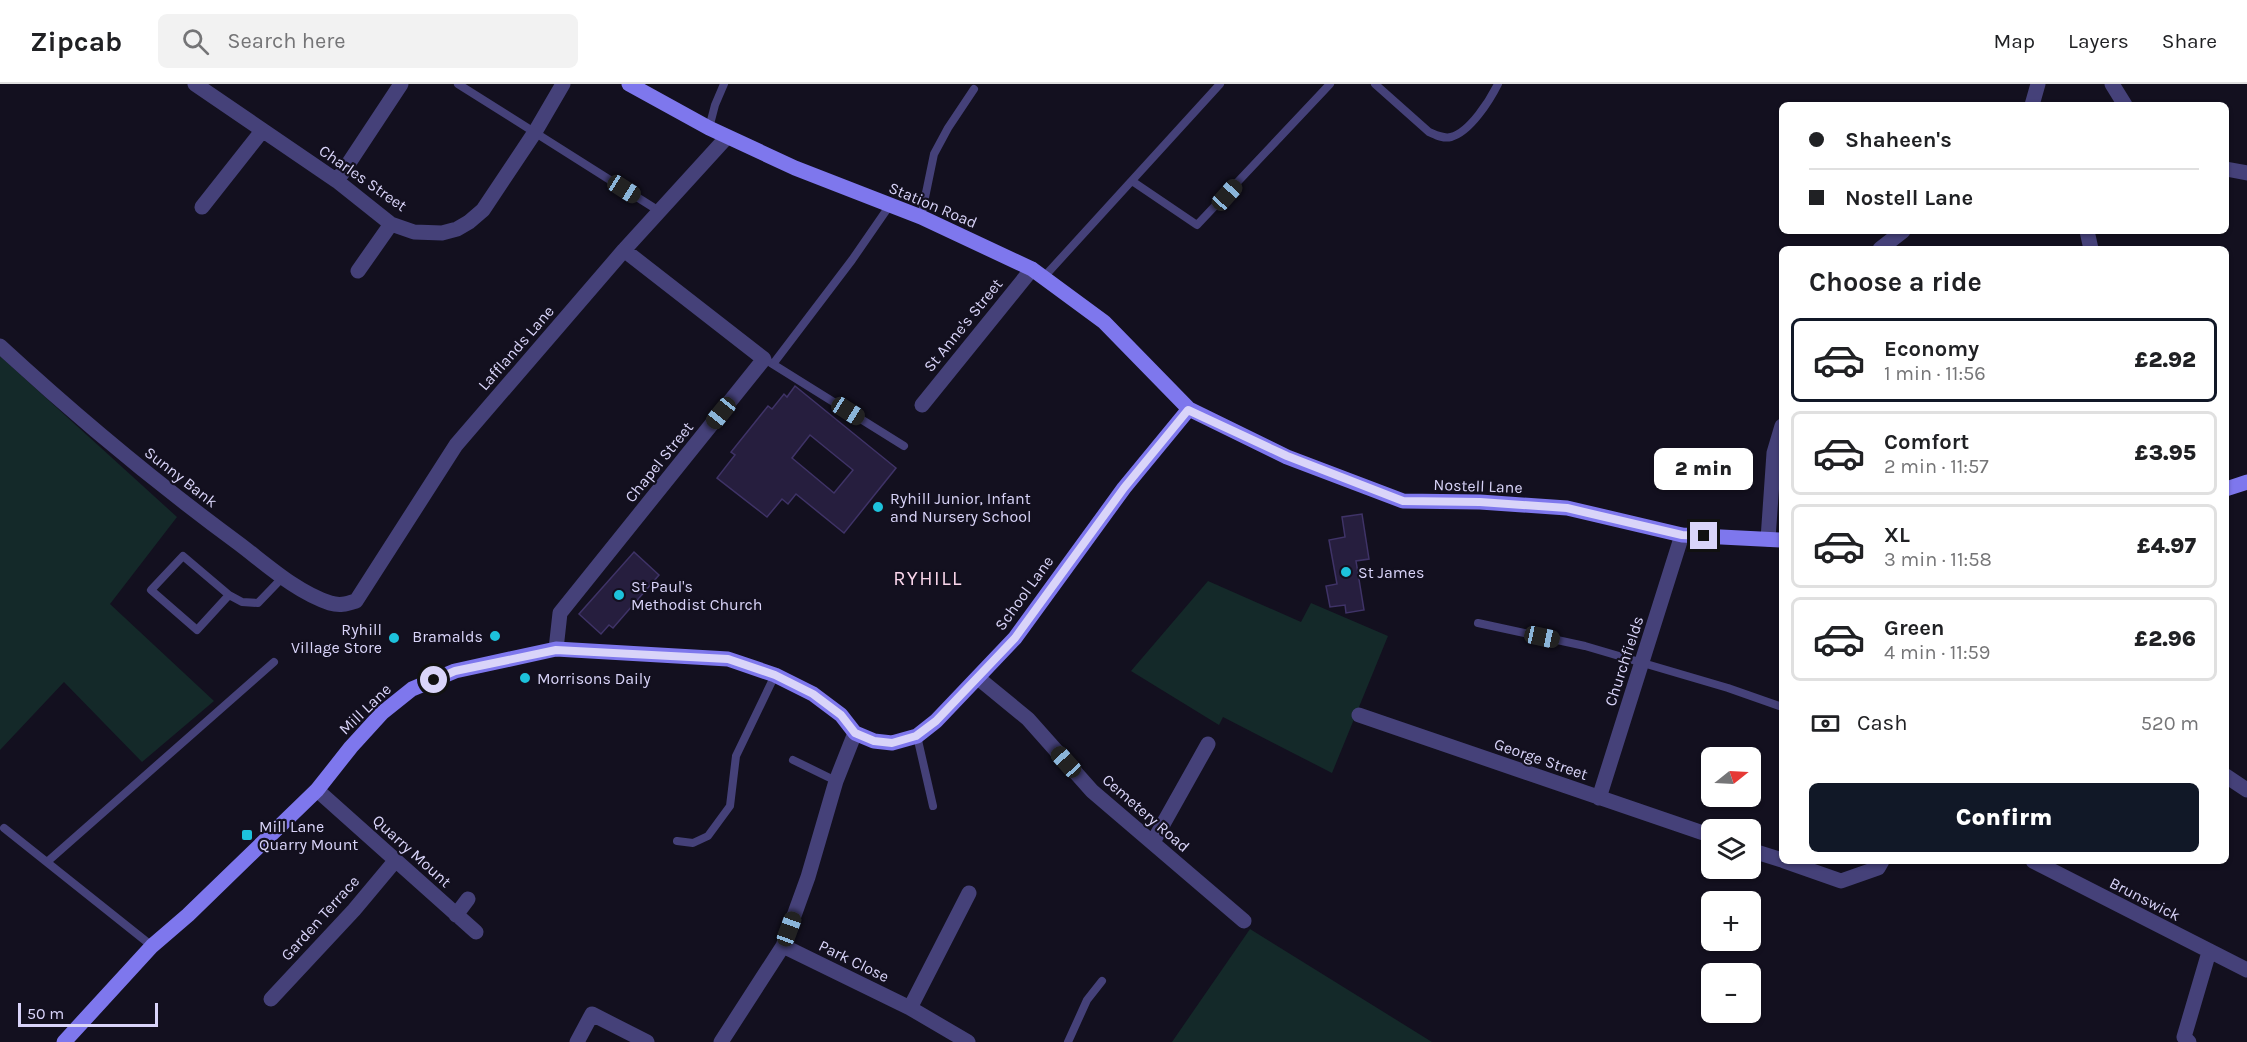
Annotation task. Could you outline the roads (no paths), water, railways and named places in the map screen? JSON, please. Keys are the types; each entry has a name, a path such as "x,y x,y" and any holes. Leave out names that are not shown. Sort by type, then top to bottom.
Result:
{"street":[{"name":"Charles Street","path":"195,84 337,181 391,224 414,232 442,233 457,229 483,210 535,132 563,84"},
{"path":"337,181 401,84"},
{"name":"Station Road","path":"629,84 727,137 795,168 921,217 1037,273 1104,322 1188,410"},
{"path":"2033,102 2038,84"},
{"path":"2112,84 2123,102"},
{"path":"202,207 262,131"},
{"name":"Lafflands Lane","path":"356,601 456,446 624,250 727,137"},
{"path":"2229,170 2247,173"},
{"path":"358,271 391,224"},
{"path":"1884,246 1899,234"},
{"path":"624,250 769,362"},
{"name":"St Anne's Street","path":"922,405 1037,273"},
{"name":"Sunny Bank","path":"0,346 70,410 141,470 283,576 329,603 342,605 356,601"},
{"name":"Chapel Street","path":"556,650 560,613 769,362"},
{"name":"Nostell Lane","path":"1188,410 1287,456 1403,501 1480,502 1567,508 1682,535 1775,539"},
{"name":"School Lane","path":"855,733 874,741 892,743 916,736 936,721 1015,638 1124,488 1188,410"},
{"path":"1775,539 1774,453 1779,436"},
{"path":"2229,488 2247,482"},
{"name":"Churchfields","path":"1599,798 1682,535"},
{"name":"Mill Lane","path":"64,1042 152,946 188,915 317,790 382,713 412,689 455,671 556,650 728,659 775,675 813,694 841,715 855,733"},
{"name":"Cemetery Road","path":"978,678 1028,719 1092,791 1244,921"},
{"name":"George Street","path":"1359,715 1701,832"},
{"path":"721,1042 783,946 808,877 836,781 855,733"},
{"path":"1153,842 1208,744"},
{"path":"2229,778 2247,790"},
{"name":"Quarry Mount","path":"317,790 476,932"},
{"path":"1761,854 1779,860"},
{"name":"Garden Terrace","path":"271,999 354,910 395,861"},
{"path":"1792,864 1841,881 1878,868 1880,864"},
{"name":"Brunswick","path":"2039,864 2247,970"},
{"path":"910,1008 969,892"},
{"name":"Quarry Mount","path":"456,915 468,899"},
{"name":"Park Close","path":"783,946 910,1008 968,1042"},
{"path":"2189,1042 2184,1037 2209,952"},
{"path":"577,1042 592,1014 647,1042"}],"lane":[{"path":"458,84 659,211"},
{"path":"709,128 724,84"},
{"path":"1037,273 1132,181 1220,84"},
{"path":"1132,181 1197,225 1330,84"},
{"path":"1376,84 1429,132 1439,137 1451,137 1464,131 1498,84"},
{"path":"921,217 934,154 974,89"},
{"path":"890,205 852,260 769,362 904,446"},
{"path":"229,595 197,630 151,590 183,556 229,595 242,602 258,603 283,576"},
{"path":"1478,623 1585,646 1728,688 1779,706"},
{"path":"47,862 274,662"},
{"path":"677,841 693,843 708,836 730,806 733,769 744,737 775,675"},
{"path":"916,736 933,806"},
{"path":"793,760 836,781"},
{"path":"4,828 152,946"},
{"path":"1068,1042 1088,999 1102,981"}],"place":[{"name":"Ryhill Junior, Infant and Nursery School","path":"878,507"},
{"name":"St James","path":"1346,572"},
{"name":"St Paul's Methodist Church","path":"619,595"},
{"name":"Bramalds","path":"495,636"},
{"name":"Ryhill Village Store","path":"394,638"},
{"name":"Morrisons Daily","path":"525,678"},
{"name":"Mill Lane Quarry Mount","path":"247,835"}],"district":[{"name":"RYHILL","path":"928,578"}]}
